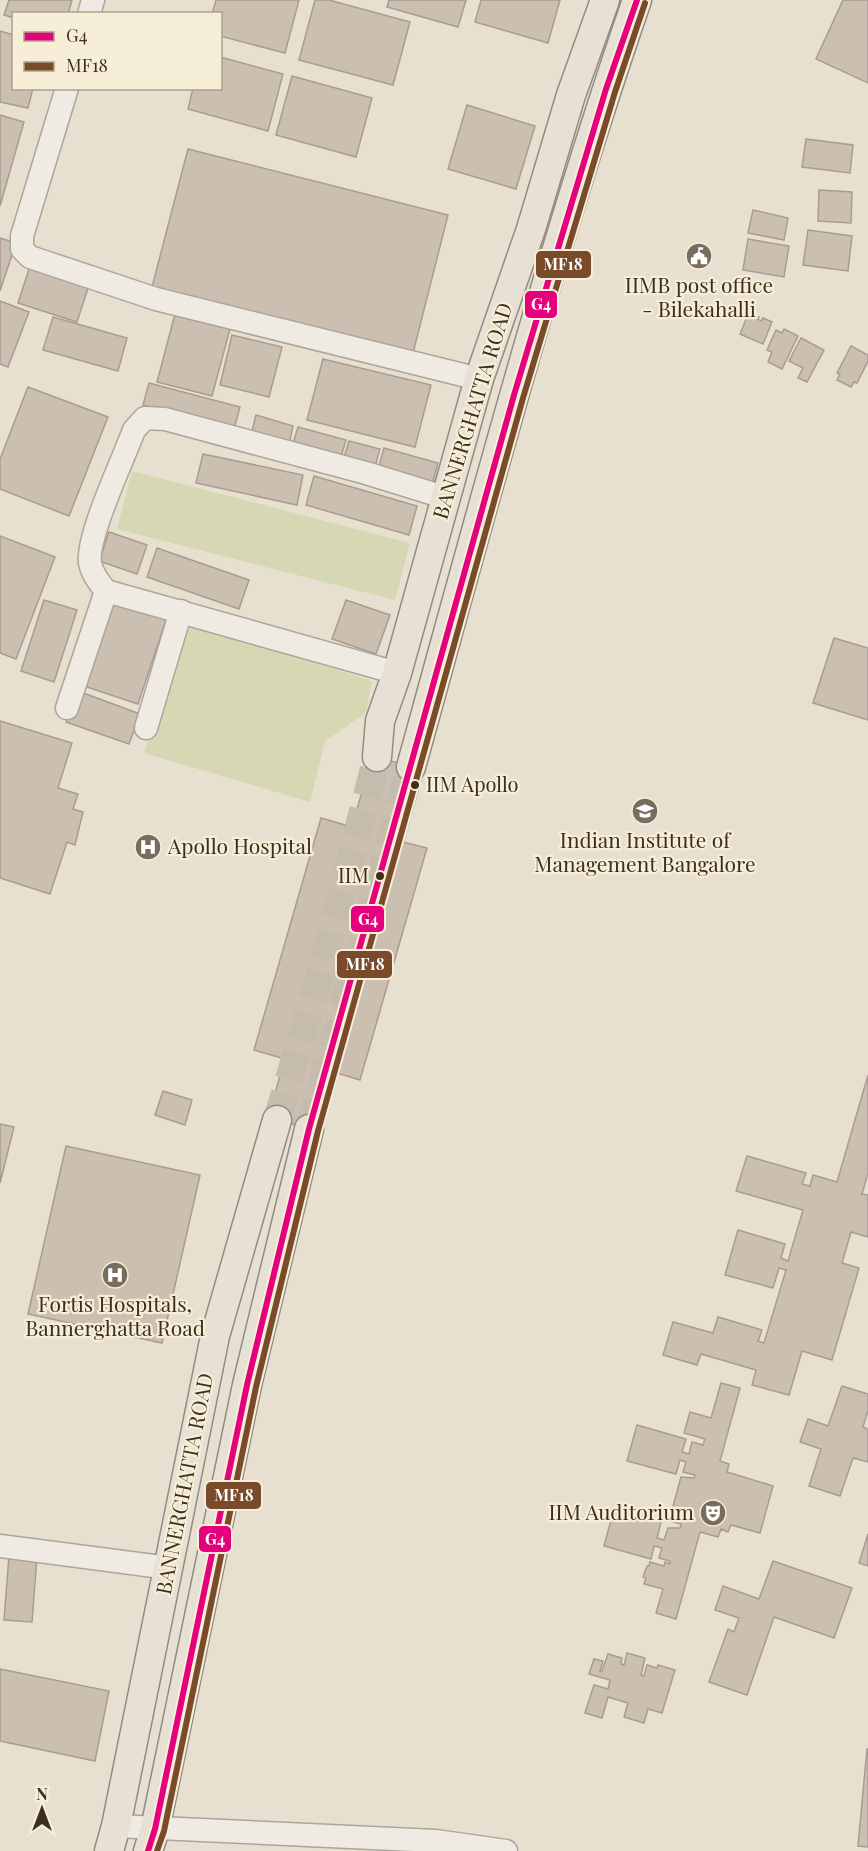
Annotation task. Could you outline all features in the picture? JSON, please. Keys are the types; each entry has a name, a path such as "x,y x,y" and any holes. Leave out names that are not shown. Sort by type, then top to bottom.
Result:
{"main road":[{"name":"BANNERGHATTA ROAD","path":"377,757 380,721 397,673 479,379 531,229 571,95 605,0"},
{"name":"BANNERGHATTA ROAD","path":"411,767 518,384 606,89 637,0"},
{"name":"BANNERGHATTA ROAD","path":"112,1838 215,1336 277,1120"},
{"name":"BANNERGHATTA ROAD","path":"152,1840 247,1385 309,1129"}],"street":[{"path":"66,90 22,236 22,249 30,257 156,299 479,379"},
{"path":"397,673 106,591 96,580 90,563 92,540 134,430 146,418 165,419 284,450 447,498"},
{"path":"67,708 106,591"},
{"path":"146,728 181,611"},
{"path":"0,1546 169,1568"},
{"path":"112,1838 436,1841 506,1851"}],"green space":[{"path":"132,471 410,543 395,600 117,529"},
{"path":"188,622 372,681 366,713 325,741 310,802 144,753"}],"building":[{"path":"9,0 72,0 69,12 12,12 12,17 4,15"},
{"path":"216,0 299,0 285,53 222,37 222,12 213,12"},
{"path":"315,0 329,0 410,22 393,85 299,60"},
{"path":"389,0 466,0 458,27 387,7"},
{"path":"481,0 560,0 548,43 475,22"},
{"path":"843,0 868,0 868,83 816,59"},
{"path":"0,31 12,34 12,90 32,90 28,108 0,102"},
{"path":"222,58 283,74 268,131 188,109 193,90 222,90"},
{"path":"292,76 372,98 356,157 276,135"},
{"path":"467,105 535,126 516,189 448,169"},
{"path":"0,115 24,122 0,206"},
{"path":"806,139 853,145 850,173 802,167"},
{"path":"188,149 448,215 413,353 152,287"},
{"path":"819,190 852,192 851,223 818,221"},
{"path":"753,210 788,218 784,240 748,233"},
{"path":"808,230 852,236 848,271 803,265"},
{"path":"0,238 16,243 0,291"},
{"path":"748,239 789,246 784,277 743,270"},
{"path":"30,266 89,285 77,322 18,303"},
{"path":"0,301 29,312 8,367 0,364"},
{"path":"749,312 759,317 761,321 763,318 772,322 763,344 740,334"},
{"path":"175,314 230,329 212,396 157,382"},
{"path":"53,317 127,338 118,371 43,350"},
{"path":"784,329 798,336 782,369 768,362 772,352 767,350 776,330 782,333"},
{"path":"232,335 282,347 269,397 220,385"},
{"path":"801,338 824,350 807,382 798,378 803,368 789,361"},
{"path":"851,346 868,355 868,361 857,383 854,382 851,387 837,380 840,374 837,373"},
{"path":"323,359 431,385 415,447 307,420"},
{"path":"149,383 240,407 234,429 143,405"},
{"path":"28,387 108,417 69,516 0,489 0,459"},
{"path":"256,415 293,426 289,445 251,435"},
{"path":"298,427 346,440 340,460 292,447"},
{"path":"349,441 380,449 374,470 343,461"},
{"path":"384,448 438,463 432,485 378,470"},
{"path":"203,454 303,475 297,505 196,483"},
{"path":"314,476 417,506 409,535 306,505"},
{"path":"109,532 147,545 137,574 99,561"},
{"path":"0,536 55,557 16,659 0,653"},
{"path":"157,548 249,580 239,609 147,577"},
{"path":"111,595 168,614 138,704 81,685"},
{"path":"44,600 77,610 54,682 21,671"},
{"path":"346,600 390,615 376,654 332,639"},
{"path":"834,638 868,648 868,720 813,703"},
{"path":"78,691 140,714 129,744 66,722"},
{"path":"0,721 72,743 58,788 78,794 73,809 83,812 75,845 67,842 50,894 0,878"},
{"path":"372,756 424,770 403,842 427,848 360,1080 337,1073 320,1132 268,1117 285,1059 254,1050 321,818 352,827"},
{"path":"868,1075 868,1173 862,1194 868,1195 868,1237 851,1232 842,1263 859,1268 832,1360 802,1351 789,1395 752,1385 756,1370 701,1354 697,1365 663,1355 673,1322 713,1333 718,1317 762,1330 758,1341 764,1343 786,1270 779,1268 773,1288 725,1275 738,1230 785,1244 781,1258 788,1261 803,1210 736,1191 747,1156 806,1173 802,1184 810,1186 813,1175 837,1182"},
{"path":"163,1091 192,1100 185,1125 155,1115"},
{"path":"0,1124 14,1127 0,1183"},
{"path":"66,1146 200,1175 162,1343 28,1314"},
{"path":"721,1383 740,1388 720,1461 729,1464 727,1472 773,1486 760,1533 731,1525 728,1532 721,1529 718,1537 700,1532 676,1619 656,1613 663,1589 644,1584 646,1578 643,1577 650,1562 664,1566 665,1562 670,1564 670,1561 659,1558 662,1548 654,1546 651,1559 604,1546 614,1509 661,1522 657,1538 664,1540 668,1528 680,1528 681,1524 669,1521 681,1477 694,1478 695,1475 683,1472 686,1462 680,1460 676,1474 627,1461 637,1425 686,1439 682,1452 689,1454 692,1442 703,1445 705,1439 684,1433 690,1412 711,1418"},
{"path":"842,1386 868,1394 868,1411 863,1427 868,1429 868,1462 853,1458 840,1496 809,1486 821,1449 800,1442 808,1419 828,1426"},
{"path":"868,1534 868,1566 859,1563"},
{"path":"9,1555 37,1557 32,1622 4,1620"},
{"path":"773,1561 852,1588 834,1638 774,1617 747,1695 709,1682 728,1629 734,1632 739,1618 715,1610 723,1586 759,1599"},
{"path":"627,1653 645,1658 641,1675 644,1676 647,1665 657,1668 658,1665 675,1670 662,1713 648,1709 644,1723 624,1717 628,1703 608,1697 602,1718 585,1713 594,1685 608,1689 610,1680 589,1674 594,1659 603,1661 600,1671 602,1671 608,1654 622,1658 621,1664 624,1665"},
{"path":"0,1669 109,1691 95,1761 0,1741"},
{"path":"868,1749 868,1847 858,1846"}],"tunnel":[{"path":"277,1120 325,957 377,757"},
{"path":"309,1129 411,767"}],"transit line":[{"name":"G4","path":"148,1851 155,1829 247,1385 309,1129 514,395 606,89 637,0"},
{"name":"MF18","path":"157,1851 164,1831 256,1387 318,1131 523,398 615,92 645,3"}],"place":[{"name":"IIMB post office - Bilekahalli","path":"699,256"},
{"name":"IIM Apollo","path":"415,785"},
{"name":"Indian Institute of Management Bangalore","path":"645,811"},
{"name":"Apollo Hospital","path":"148,847"},
{"name":"IIM","path":"380,876"},
{"name":"Fortis Hospitals, Bannerghatta Road","path":"115,1275"},
{"name":"IIM Auditorium","path":"713,1513"}]}
